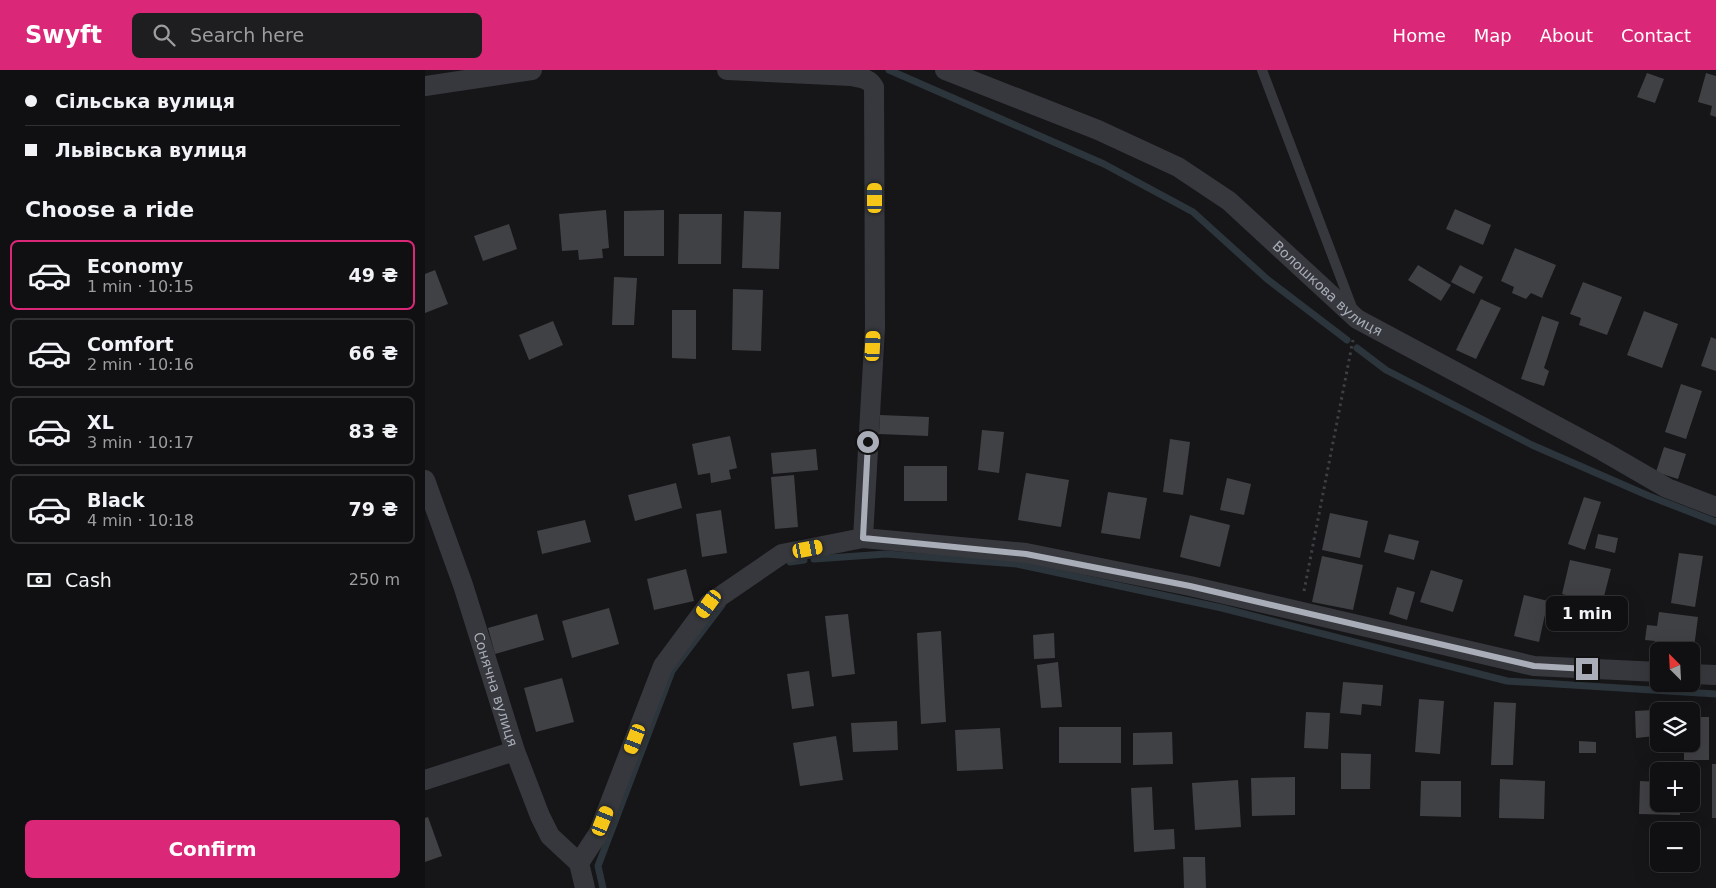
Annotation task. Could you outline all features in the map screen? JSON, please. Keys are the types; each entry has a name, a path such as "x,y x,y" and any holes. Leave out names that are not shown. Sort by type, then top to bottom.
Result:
{"street":[{"path":"425,86 532,70"},
{"path":"727,70 864,78 873,75 875,99 875,327 863,538"},
{"name":"Волошкова вулиця","path":"945,70 1098,130 1178,168 1229,201 1357,319 1603,451 1667,488 1716,507"},
{"name":"Сонячна вулиця","path":"425,480 463,585 515,751 540,816 550,836 579,863"},
{"path":"585,888 579,863 598,834 663,666 709,604 782,554 863,538 1026,554 1190,586 1534,666 1650,672"},
{"path":"1700,674 1716,675"},
{"path":"425,780 515,751"}],"lane":[{"path":"1262,70 1357,319"}],"path":[{"path":"1300,612 1357,319"}],"building":[{"path":"1647,73 1664,79 1655,103 1637,97"},
{"path":"1706,73 1716,76 1716,117 1710,115 1712,106 1698,102"},
{"path":"1455,209 1491,225 1483,245 1446,229"},
{"path":"606,210 609,248 602,249 603,258 579,260 578,250 562,251 559,214"},
{"path":"664,210 664,256 624,256 624,211"},
{"path":"744,211 781,212 779,269 742,268"},
{"path":"679,214 722,214 721,264 678,264"},
{"path":"509,224 517,249 483,261 474,236"},
{"path":"1515,248 1556,265 1542,298 1531,293 1526,299 1512,293 1514,287 1501,281"},
{"path":"1418,265 1451,285 1441,301 1408,280"},
{"path":"1460,265 1483,277 1474,294 1451,282"},
{"path":"435,270 448,304 425,313 425,274"},
{"path":"614,277 637,278 634,325 612,325"},
{"path":"1583,282 1622,297 1607,335 1579,325 1581,318 1570,314"},
{"path":"733,289 763,290 761,351 732,350"},
{"path":"1481,299 1501,308 1476,359 1456,350"},
{"path":"672,310 696,310 696,359 672,358"},
{"path":"1644,311 1678,324 1662,368 1627,355"},
{"path":"1542,316 1559,322 1544,368 1549,371 1544,386 1521,379"},
{"path":"553,321 563,345 529,360 519,335"},
{"path":"1711,337 1716,339 1716,371 1701,366"},
{"path":"1681,384 1702,391 1686,439 1665,432"},
{"path":"880,415 929,417 928,436 879,434"},
{"path":"982,430 1004,432 999,473 978,470"},
{"path":"730,436 737,468 729,470 731,479 711,483 710,473 698,475 692,444"},
{"path":"1170,439 1190,442 1183,495 1163,492"},
{"path":"1664,447 1686,454 1678,479 1656,472"},
{"path":"816,449 818,470 773,474 771,453"},
{"path":"904,466 947,466 947,501 904,501"},
{"path":"1026,473 1069,480 1061,527 1018,520"},
{"path":"794,475 798,527 775,529 771,477"},
{"path":"1227,478 1251,484 1244,515 1220,510"},
{"path":"676,483 682,508 635,521 628,495"},
{"path":"1108,492 1147,498 1140,539 1101,533"},
{"path":"1584,497 1601,502 1585,550 1568,544"},
{"path":"721,510 727,553 702,557 696,514"},
{"path":"1330,513 1368,521 1360,558 1322,550"},
{"path":"1190,515 1230,525 1220,567 1180,557"},
{"path":"585,520 591,542 542,554 537,531"},
{"path":"1389,534 1419,541 1414,560 1384,552"},
{"path":"1598,534 1618,538 1615,553 1595,548"},
{"path":"1679,553 1703,556 1695,607 1671,603"},
{"path":"1322,556 1363,565 1353,610 1312,602"},
{"path":"1570,560 1611,569 1600,612 1583,608 1585,600 1562,594"},
{"path":"686,569 694,601 654,610 647,579"},
{"path":"1431,570 1463,580 1453,612 1420,602"},
{"path":"1397,587 1415,592 1407,620 1389,614"},
{"path":"1524,595 1548,601 1539,642 1514,636"},
{"path":"609,608 619,644 572,658 562,621"},
{"path":"1659,612 1698,617 1695,642 1655,642 1645,640 1647,625 1657,626"},
{"path":"537,614 544,640 495,654 488,628"},
{"path":"848,614 855,674 832,677 825,616"},
{"path":"941,631 946,722 921,724 917,633"},
{"path":"1054,633 1055,658 1034,659 1033,635"},
{"path":"1058,662 1062,707 1041,708 1037,665"},
{"path":"809,671 814,706 792,709 787,674"},
{"path":"562,678 574,722 536,732 524,688"},
{"path":"1343,682 1383,685 1381,706 1362,704 1361,715 1340,713"},
{"path":"1419,699 1444,701 1440,754 1415,752"},
{"path":"1494,702 1516,703 1513,765 1491,765"},
{"path":"1650,710 1650,737 1636,738 1635,711"},
{"path":"1306,712 1330,713 1328,749 1304,748"},
{"path":"1700,717 1709,717 1709,760 1684,760 1684,752 1700,752"},
{"path":"897,721 898,750 853,752 851,723"},
{"path":"1059,727 1121,727 1121,763 1059,763"},
{"path":"1000,728 1003,769 957,771 955,730"},
{"path":"1172,732 1173,764 1133,765 1133,733"},
{"path":"836,736 843,780 800,786 793,743"},
{"path":"1579,741 1596,742 1596,753 1579,753"},
{"path":"1341,753 1371,754 1370,789 1341,789"},
{"path":"1712,764 1716,764 1716,818 1712,818"},
{"path":"1295,777 1295,815 1252,816 1251,778"},
{"path":"1500,779 1545,781 1544,819 1499,818"},
{"path":"1238,780 1241,827 1195,830 1192,783"},
{"path":"1421,781 1461,781 1461,817 1420,816"},
{"path":"1640,781 1650,782 1650,812 1680,812 1680,815 1639,814"},
{"path":"1152,787 1154,830 1174,829 1175,849 1134,852 1131,788"},
{"path":"428,817 442,856 425,862 425,818"},
{"path":"1183,857 1205,857 1206,888 1184,888"}],"waterway":[{"path":"889,70 1104,164 1193,212 1267,279 1347,340"},
{"path":"1357,348 1386,370 1532,445 1649,496 1716,522"},
{"path":"814,559 886,554 1017,564 1222,608 1507,681 1716,694"},
{"path":"790,562 804,560"},
{"path":"603,888 598,866 672,671 722,605"}],"route":[{"path":"868,442 863,538 1026,554 1190,586 1534,666 1587,669"}]}
